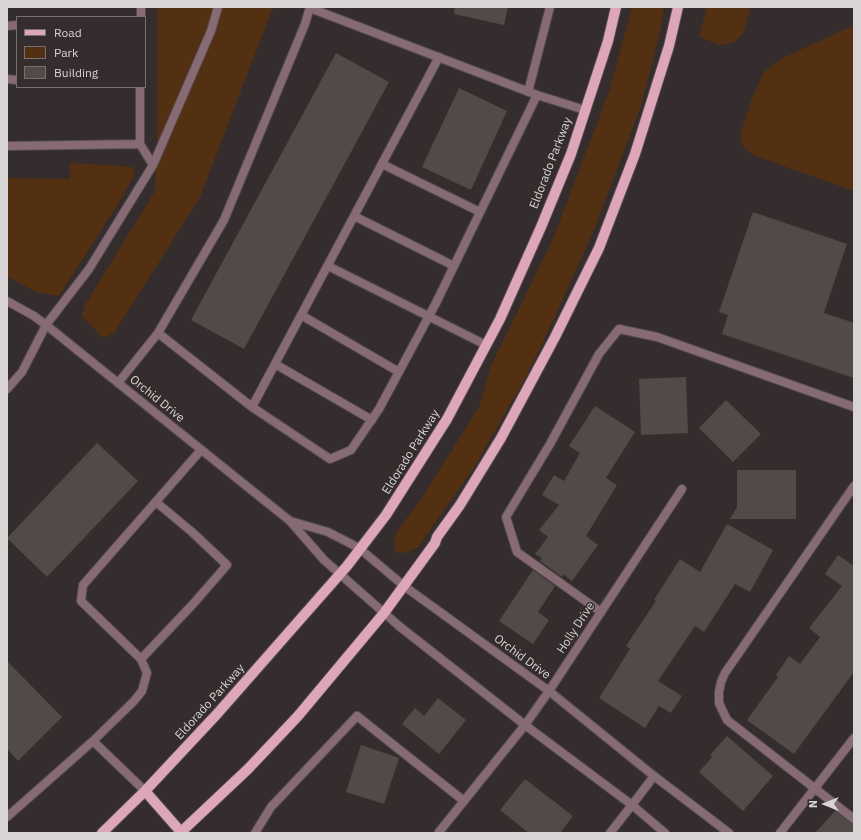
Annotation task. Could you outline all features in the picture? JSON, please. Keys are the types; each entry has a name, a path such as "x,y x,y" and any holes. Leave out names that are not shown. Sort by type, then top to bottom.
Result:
{"main road":[{"name":"Eldorado Parkway","path":"102,833 145,791 222,708 340,574 386,515 443,425 500,319 541,227 571,154 608,41 616,7"},
{"path":"145,791 181,833 248,769 298,716 384,613 435,543 437,537 460,505 501,438 584,280 612,217 635,154 669,46 678,7"}],"street":[{"path":"7,390 22,372 46,325 89,269 152,164 210,31 218,7"},
{"path":"118,383 158,333 224,220 305,24 310,7 528,92 585,110"},
{"path":"528,92 550,7"},
{"path":"252,407 439,57"},
{"path":"140,88 140,144 152,164"},
{"path":"158,333 252,407 330,460 351,450 379,409 428,317 537,95"},
{"path":"7,146 140,144"},
{"path":"382,164 480,212"},
{"path":"354,216 454,266"},
{"path":"328,266 486,345"},
{"name":"Orchid Drive","path":"7,301 34,316 46,325 290,521 318,554 384,613 525,725 632,805 665,833"},
{"path":"301,315 399,372"},
{"path":"601,612 516,552 506,517 550,444 599,354 619,329 657,337 854,407"},
{"path":"275,364 372,420"},
{"path":"7,817 94,741 142,691 147,673 141,659 81,602 83,585 201,450"},
{"path":"854,486 725,673 719,692 719,703 727,720 854,819"},
{"name":"Holly Drive","path":"439,832 525,725 682,489"},
{"path":"141,659 194,603 226,565 192,532 156,502"},
{"name":"Orchid Drive","path":"290,521 328,532 359,548 404,586 549,691 654,776 729,833"},
{"path":"255,833 270,808 356,716 464,802"},
{"path":"780,833 854,738"},
{"path":"94,741 145,791"},
{"path":"610,833 654,776"}],"green space":[{"path":"157,7 273,7 200,197 114,333 103,338 82,316 85,305 155,191 157,142"},
{"path":"632,7 664,7 660,32 641,106 594,230 546,336 524,380 473,469 418,547 406,553 396,552 394,540 398,530 422,498 479,407 491,366 553,239 610,89"},
{"path":"707,7 751,7 743,34 734,42 720,45 699,37"},
{"path":"854,25 854,191 753,155 743,146 741,132 751,101 764,72 783,58"},
{"path":"70,163 133,167 134,175 123,196 59,296 36,292 7,276 7,178 70,179"}],"building":[{"path":"455,7 508,7 504,25 454,14"},
{"path":"336,53 389,82 244,349 191,320"},
{"path":"459,88 507,111 471,190 422,167"},
{"path":"753,212 847,244 824,313 854,323 854,378 722,334 728,315 719,312"},
{"path":"686,377 688,433 641,435 639,379"},
{"path":"726,400 761,434 733,462 699,428"},
{"path":"595,406 635,432 606,478 617,485 586,536 598,545 572,581 563,574 562,577 540,561 542,558 535,554 548,537 539,530 559,505 542,495 554,475 564,481 580,453 569,446"},
{"path":"97,443 138,481 47,577 7,538"},
{"path":"737,470 796,470 796,519 730,519 737,507"},
{"path":"727,524 773,550 750,592 735,584 704,632 695,626 658,681 682,696 671,713 659,706 645,728 599,698 630,649 626,646 656,601 654,600 680,559 700,572"},
{"path":"838,555 854,566 854,672 794,754 747,720 778,677 776,675 789,656 800,664 820,637 809,628 842,586 825,574"},
{"path":"533,570 555,586 538,612 549,620 533,644 499,621"},
{"path":"7,661 62,717 18,761 7,749"},
{"path":"438,698 466,720 439,754 402,724 415,708 424,716"},
{"path":"727,736 773,776 743,811 699,772 712,757 710,755"},
{"path":"361,745 399,758 384,804 346,792"},
{"path":"525,779 573,816 560,833 529,833 500,810"},
{"path":"835,811 854,824 854,833 815,833"}]}
